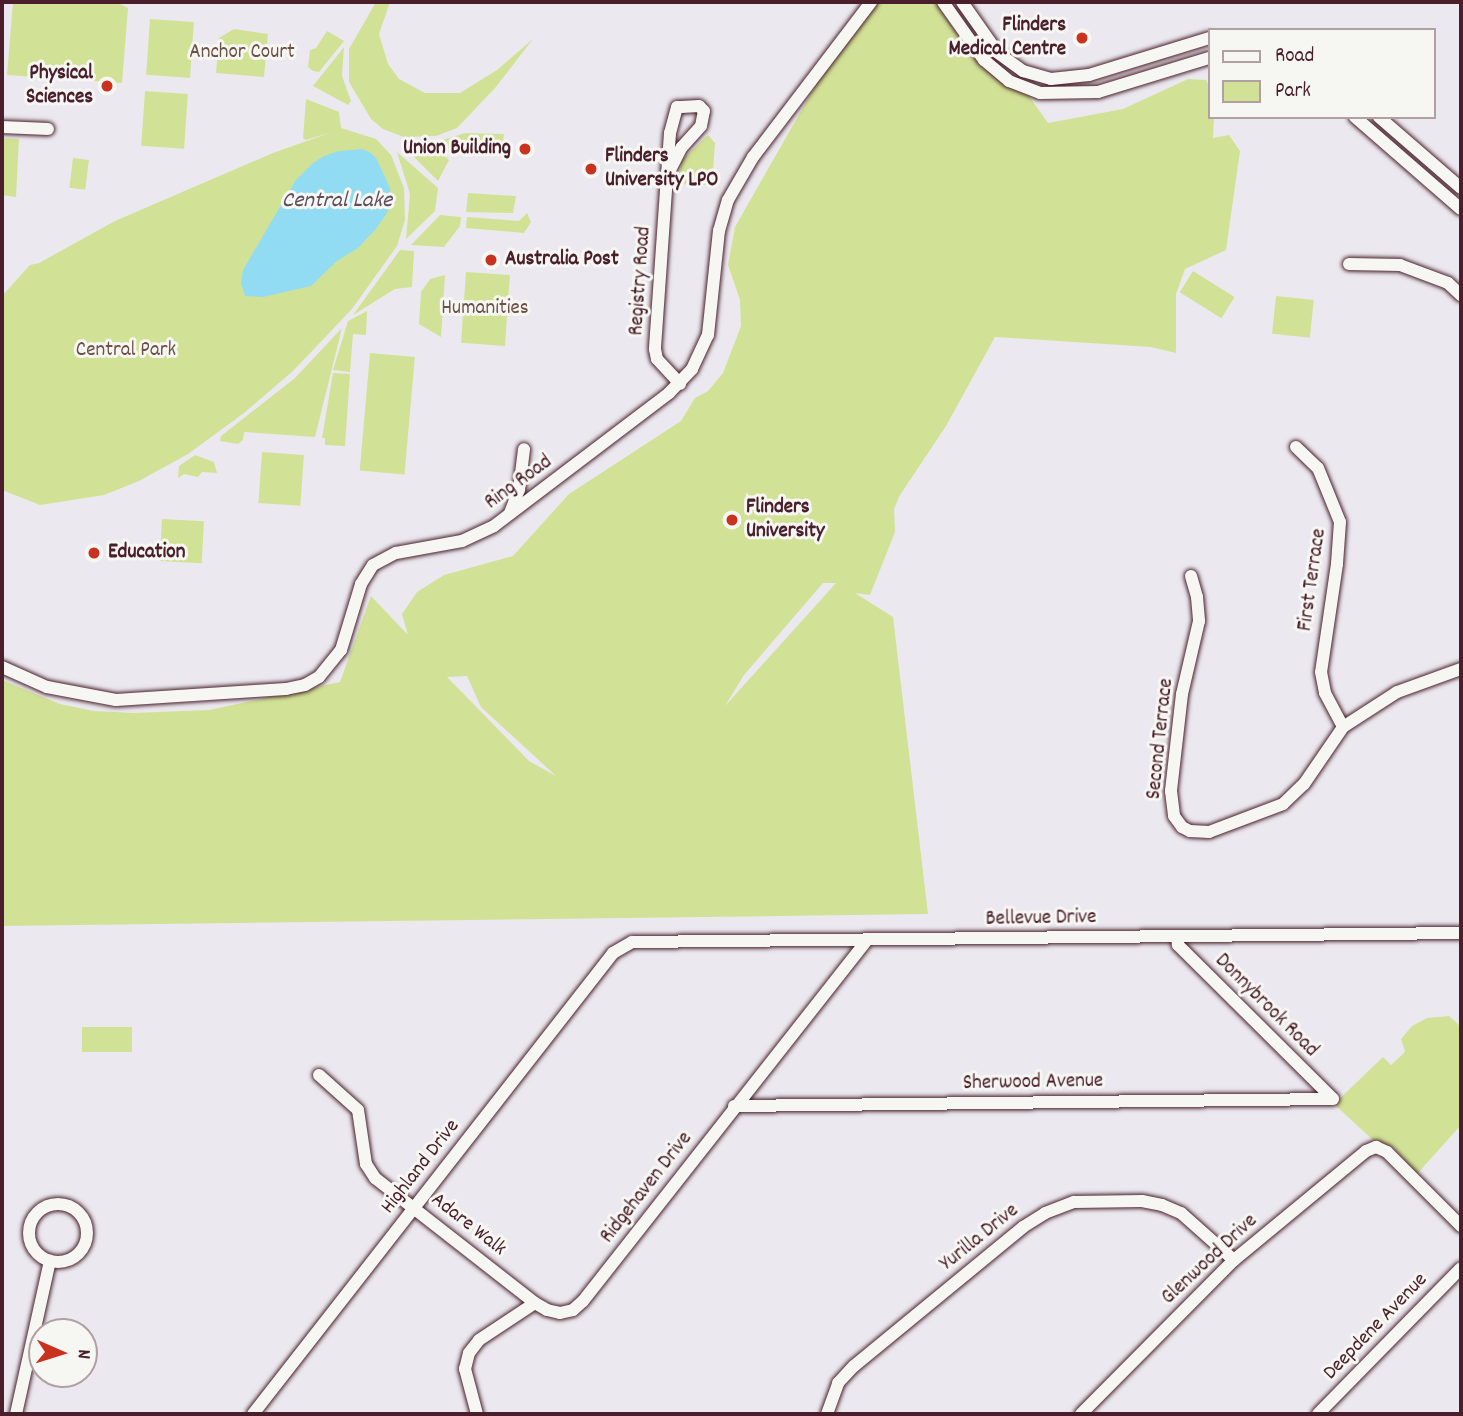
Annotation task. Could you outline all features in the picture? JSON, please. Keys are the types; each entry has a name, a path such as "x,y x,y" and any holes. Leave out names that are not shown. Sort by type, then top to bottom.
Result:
{"street":[{"name":"Ring Road","path":"2,667 47,687 88,697 116,699 216,695 305,685 328,669 341,650 361,584 373,565 396,553 475,536 505,519 680,384 698,360 708,335 717,244 728,200 753,157 870,2"},
{"path":"943,2 984,60 1009,81 1040,93 1098,92 1208,58"},
{"path":"962,2 998,53 1023,71 1051,79 1089,75 1208,38"},
{"name":"Registry Road","path":"669,172 682,147 701,126 704,111 699,106 680,105 674,110 670,133 656,349 657,359 680,384"},
{"path":"1357,119 1461,209"},
{"path":"1381,119 1461,188"},
{"path":"2,127 48,130"},
{"path":"1349,264 1400,265 1448,283 1461,295"},
{"name":"First Terrace","path":"1296,447 1318,468 1340,522 1338,564 1321,672 1325,692 1343,727"},
{"path":"505,519 516,504 524,449"},
{"name":"Second Terrace","path":"1191,576 1197,597 1199,621 1182,694 1171,791 1174,817 1182,827 1209,832 1283,804 1304,784 1343,727"},
{"path":"1343,727 1397,692 1461,669"},
{"name":"Bellevue Drive","path":"623,947 632,942 1461,933"},
{"name":"Donnybrook Road","path":"1177,936 1178,945 1333,1099"},
{"name":"Ridgehaven Drive","path":"535,1303 560,1313 573,1310 583,1301 866,941"},
{"name":"Highland Drive","path":"253,1414 613,953 623,947"},
{"name":"Adare Walk","path":"319,1074 358,1110 366,1164 375,1178 535,1303"},
{"name":"Sherwood Avenue","path":"734,1106 1333,1099"},
{"name":"Glenwood Drive","path":"1081,1414 1234,1260 1366,1151 1376,1147 1387,1152 1461,1226"},
{"name":"Yurilla Drive","path":"827,1414 838,1383 854,1366 1023,1227 1045,1213 1074,1202 1142,1201 1162,1205 1181,1213 1234,1260"},
{"path":"63,1203 80,1212 88,1230 87,1239 77,1256 60,1263 50,1262 34,1250 30,1241 31,1222 44,1207 63,1203"},
{"path":"16,1414 50,1262"},
{"name":"Deepdene Avenue","path":"1318,1414 1461,1268"},
{"path":"477,1414 466,1369 469,1353 480,1340 535,1303"}],"green space":[{"path":"13,2 116,2 128,8 122,83 7,75"},
{"path":"376,2 390,2 379,34 388,64 399,79 425,93 460,93 497,70 533,39 495,88 457,128 436,136 404,137 383,129 371,119 349,82 349,49"},
{"path":"878,2 943,2 976,51 1022,86 1048,123 1123,109 1188,79 1206,80 1208,119 1214,119 1213,138 1229,135 1240,151 1226,250 1185,269 1176,294 1176,353 1151,347 995,337 946,426 900,495 894,509 895,532 870,595 855,593 893,617 928,914 2,926 2,680 60,704 94,711 133,713 209,710 340,682 371,596 408,635 402,614 417,592 444,575 513,556 569,494 681,421 695,398 708,391 723,373 741,326 740,300 728,265 735,227 841,41","holes":["823,583 836,583 725,706 744,675","467,676 481,707 556,776 529,761 447,677"]},
{"path":"150,19 194,22 190,78 146,75"},
{"name":"Anchor Court","path":"234,29 268,34 264,77 216,73 219,38"},
{"path":"327,31 344,41 319,72 313,71 308,67 310,50 316,48"},
{"path":"344,47 342,76 351,101 348,105 313,86"},
{"path":"145,91 188,94 184,149 141,146"},
{"name":"Central Park","path":"306,99 339,112 341,128 376,139 391,155 404,188 405,220 397,246 352,309 293,371 244,413 188,454 139,481 104,495 40,505 2,490 2,296 30,265 39,263 115,221 273,153 332,132 306,140 303,138"},
{"path":"465,133 504,134 503,145 475,144 474,153 416,150 412,155 403,146 433,143"},
{"path":"708,135 715,143 712,185 678,184 682,160"},
{"path":"2,138 19,139 16,197 2,195"},
{"path":"397,152 438,188 435,211 406,239 410,194"},
{"path":"418,153 444,155 449,160 438,181 414,157"},
{"path":"73,158 89,160 85,190 69,188"},
{"path":"468,193 516,196 513,213 466,212"},
{"path":"527,213 531,222 524,233 466,228 467,217 519,221"},
{"path":"440,215 461,217 460,226 444,247 411,245"},
{"path":"400,250 414,251 412,287 395,289 353,315"},
{"path":"1193,271 1235,297 1221,318 1180,292"},
{"name":"Humanities","path":"466,272 510,275 505,346 461,343"},
{"path":"445,275 441,337 419,324 421,292 430,279"},
{"path":"1276,296 1314,300 1310,338 1272,334"},
{"path":"367,311 366,335 353,334 350,372 333,370 348,321"},
{"path":"342,328 315,437 244,432 243,440 238,444 220,441 221,436 295,378"},
{"path":"370,353 415,357 405,474 360,471"},
{"path":"333,373 350,374 345,446 325,445 325,438 322,438"},
{"path":"262,452 304,455 300,506 258,503"},
{"path":"195,455 214,462 217,473 202,472 198,477 184,474 178,478 179,466"},
{"path":"162,519 204,521 202,563 160,561"},
{"path":"1449,1016 1461,1027 1461,1125 1417,1174 1393,1147 1374,1141 1334,1104 1383,1057 1391,1065 1405,1052 1401,1039 1412,1026 1427,1018"},
{"path":"82,1027 132,1027 132,1052 82,1052"}],"water":[{"name":"Central Lake","path":"362,149 376,158 390,188 391,207 376,229 358,248 337,261 311,286 263,297 245,296 241,283 243,270 295,181 324,156 339,151"}],"place":[{"name":"Flinders Medical Centre","path":"1082,38"},
{"name":"Physical Sciences","path":"107,86"},
{"name":"Union Building","path":"525,149"},
{"name":"Flinders University LPO","path":"591,169"},
{"name":"Australia Post","path":"491,260"},
{"name":"Flinders University","path":"732,520"},
{"name":"Education","path":"94,553"}]}
